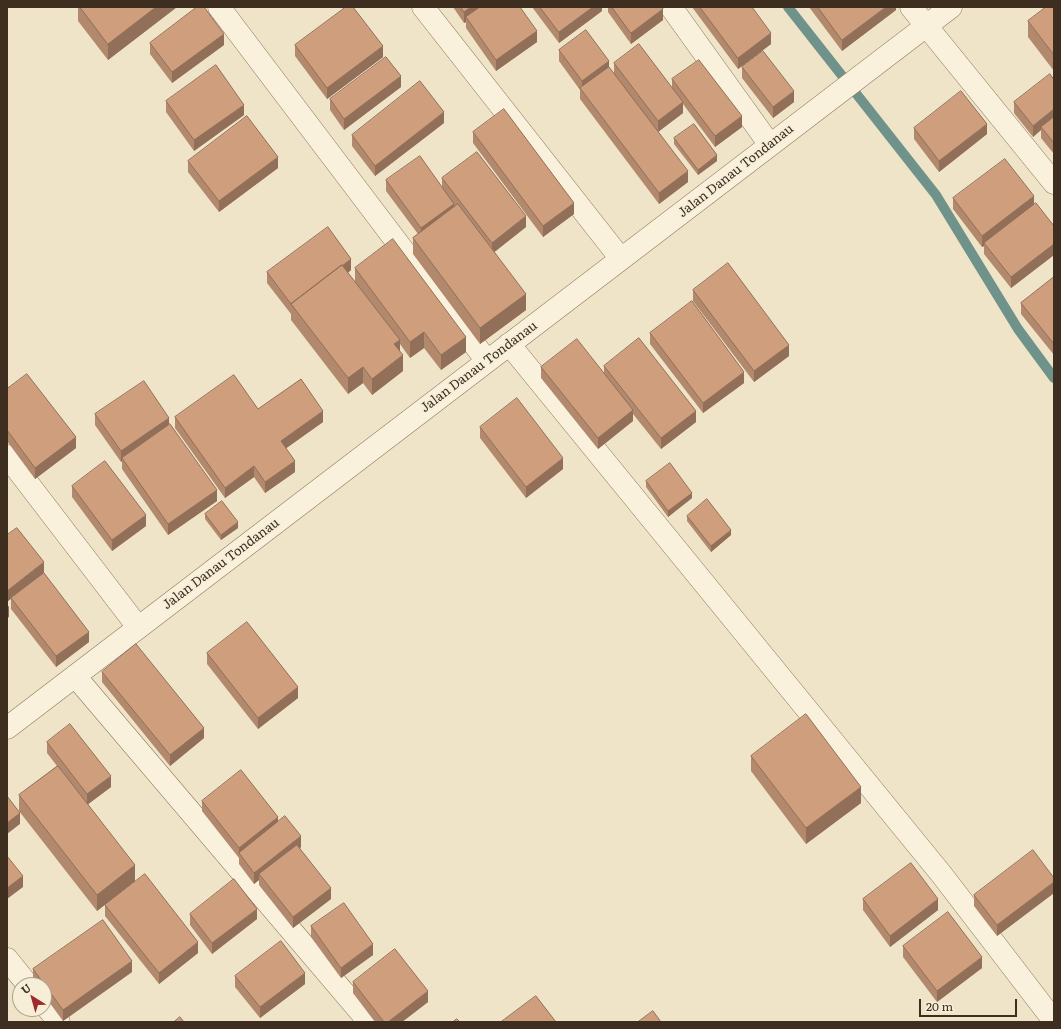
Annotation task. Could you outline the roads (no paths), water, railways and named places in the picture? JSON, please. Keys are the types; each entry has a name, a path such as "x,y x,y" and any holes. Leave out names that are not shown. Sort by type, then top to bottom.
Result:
{"street":[{"path":"219,7 487,361"},
{"path":"423,7 621,259"},
{"path":"671,7 770,144"},
{"path":"912,7 1054,183"},
{"name":"Jalan Danau Tondanau","path":"7,727 951,7"},
{"path":"509,344 942,875 1054,1021"},
{"path":"7,456 138,628"},
{"path":"75,676 369,1022"},
{"path":"7,959 22,977"},
{"path":"52,1014 59,1022"}],"waterway":[{"path":"788,7 936,195 1018,329 1054,378"}]}
